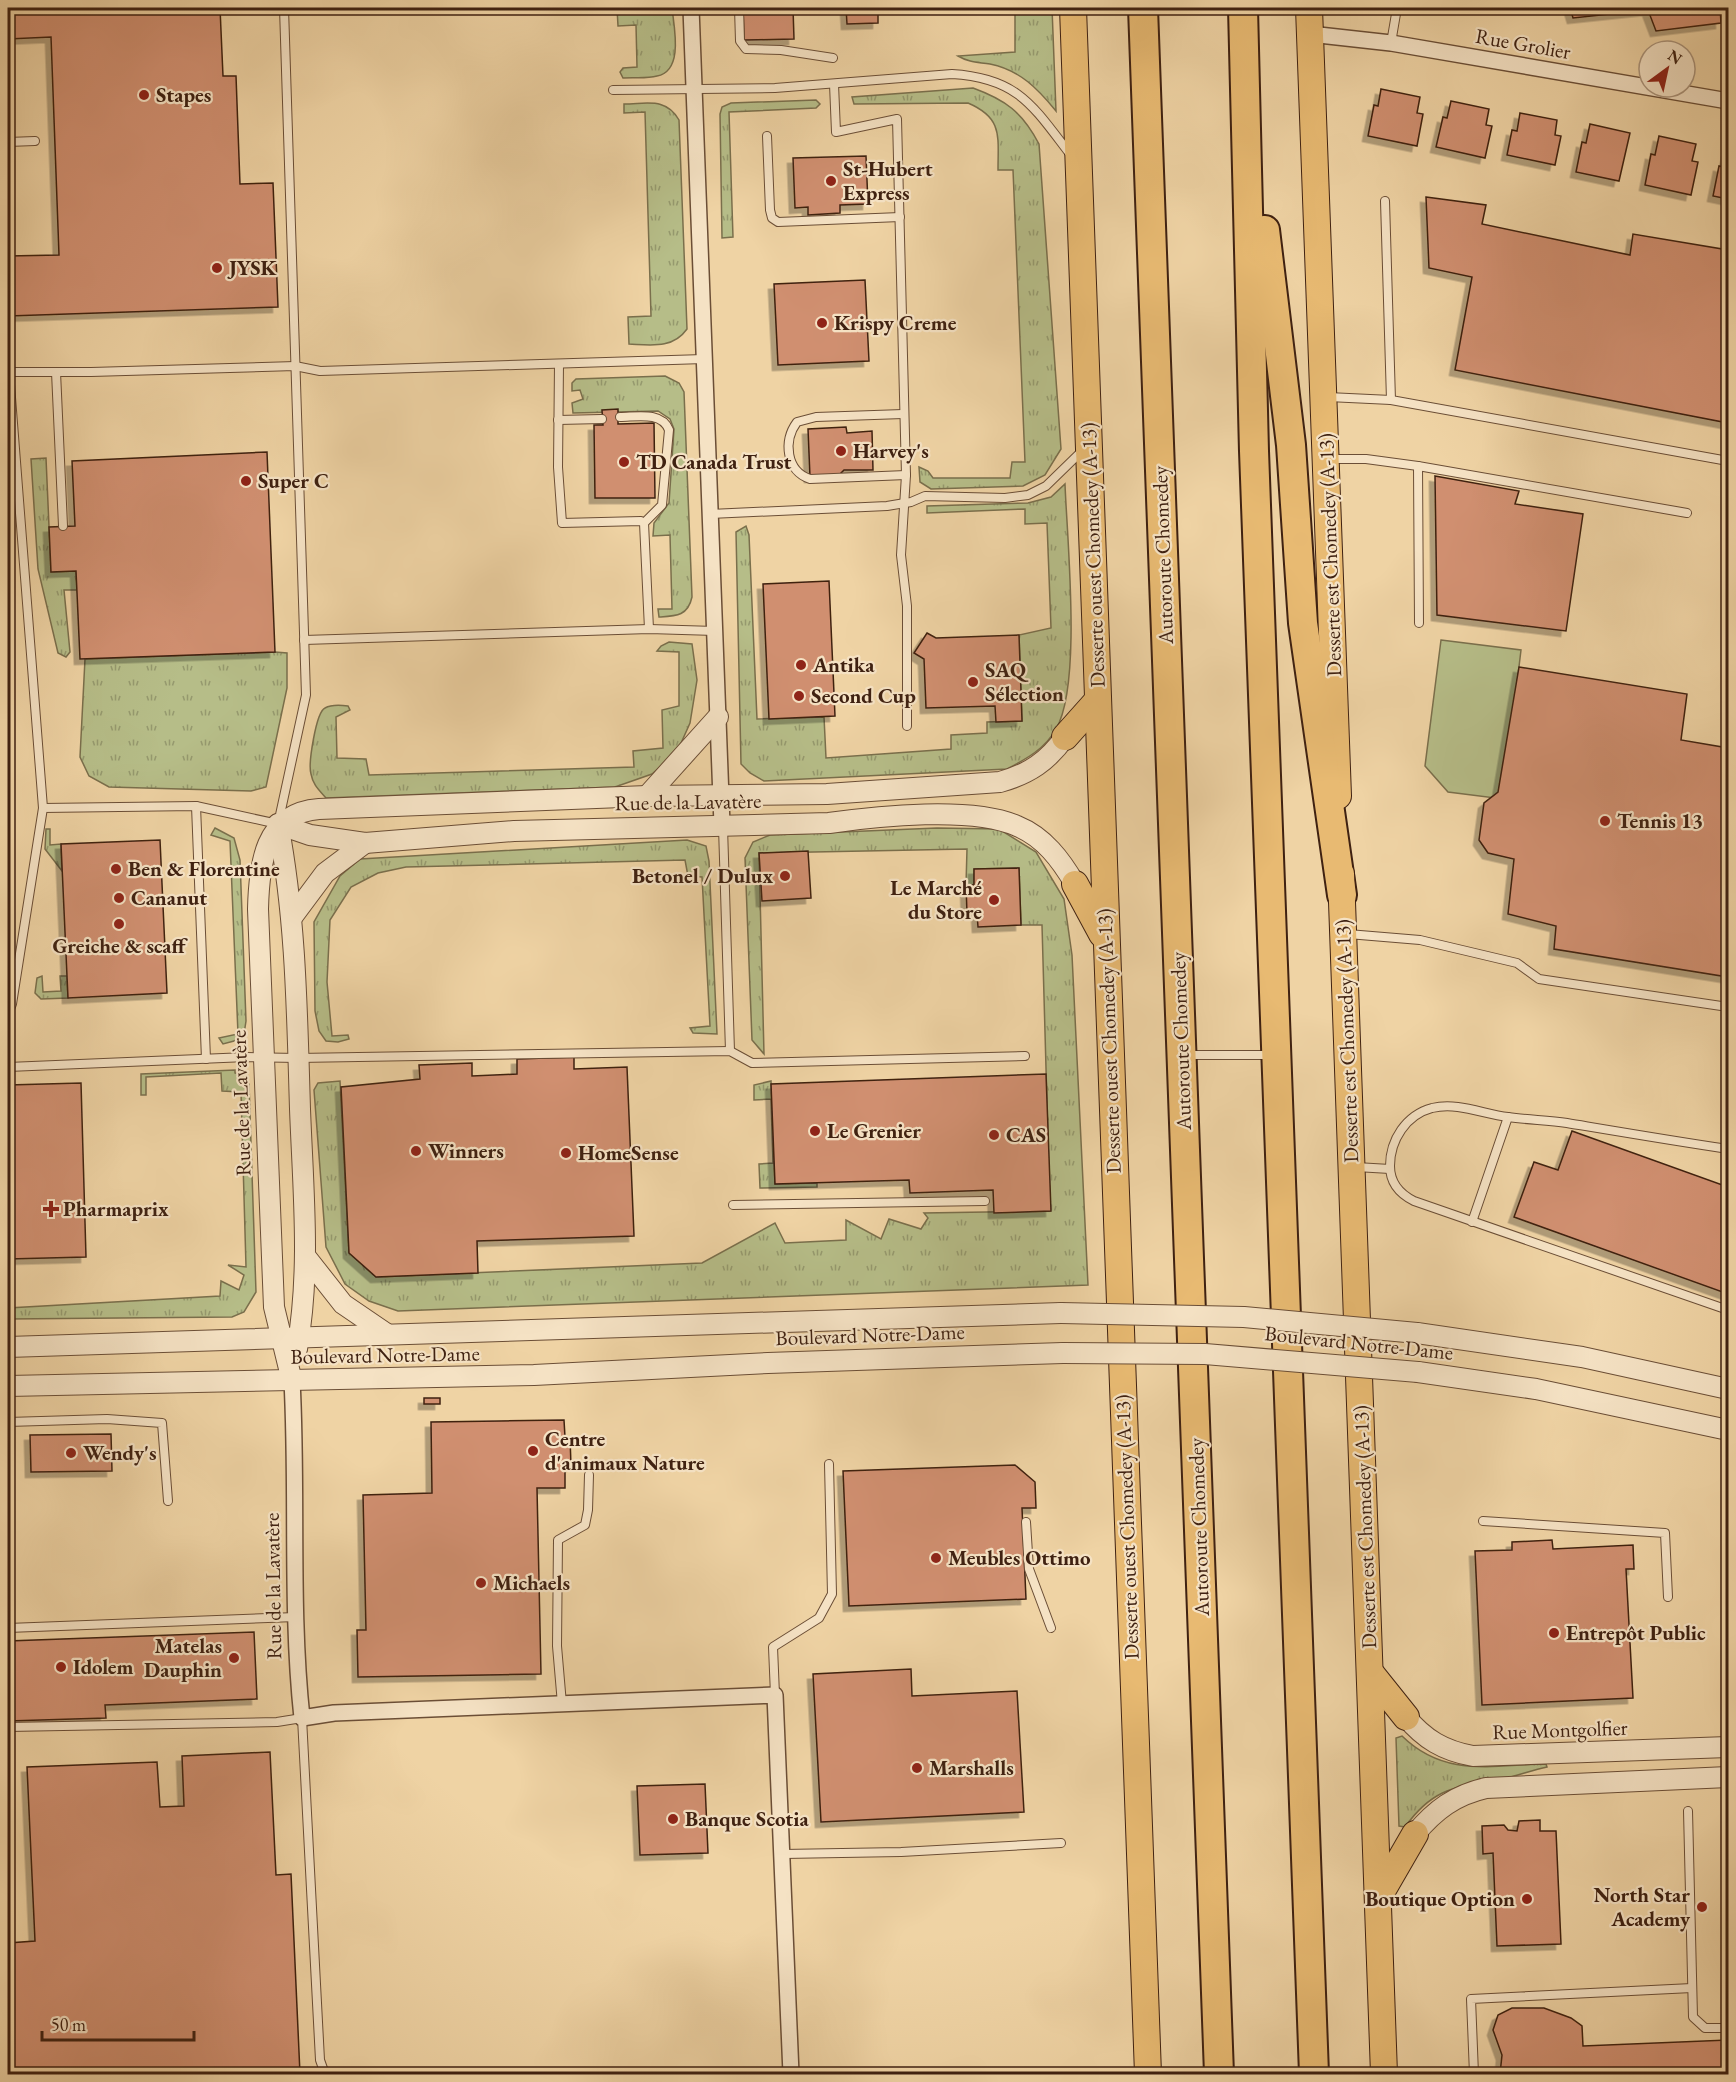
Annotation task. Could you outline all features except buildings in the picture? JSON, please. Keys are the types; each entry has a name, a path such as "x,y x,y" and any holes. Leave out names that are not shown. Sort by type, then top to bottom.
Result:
{"highway":[{"name":"Autoroute Chomedey","path":"1143,8 1219,2074"},
{"path":"1243,8 1254,451 1314,2074"},
{"path":"1245,64 1291,445 1303,623 1342,896"}],"main road":[{"name":"Desserte ouest Chomedey (A-13)","path":"1073,8 1105,940 1148,2074"},
{"name":"Desserte est Chomedey (A-13)","path":"1309,8 1384,2074"},
{"path":"1065,737 1098,700"},
{"path":"1075,884 1105,940"},
{"path":"1370,1672 1406,1717"},
{"path":"1378,1898 1415,1834"}],"street":[{"path":"691,8 722,825"},
{"name":"Rue Grolier","path":"1311,34 1391,43 1728,101"},
{"path":"647,796 718,717"},
{"name":"Rue de la Lavatère","path":"290,1339 274,1307 258,892 263,855 279,824 310,810 319,809 647,796 827,794 1000,782 1040,766 1065,737"},
{"name":"Rue de la Lavatère","path":"279,824 310,835 365,843 514,831 829,823 866,818 933,816 987,818 1017,825 1032,833 1058,857 1075,884"},
{"name":"Rue de la Lavatère","path":"279,824 293,916 306,1257 290,1339 297,1522 296,1617 302,1718"},
{"path":"293,916 325,873 365,843"},
{"path":"306,1257 343,1304 387,1334"},
{"name":"Boulevard Notre-Dame","path":"8,1347 1061,1313 1245,1317 1417,1333 1582,1358 1728,1389"},
{"name":"Boulevard Notre-Dame","path":"8,1386 534,1375 768,1363 1063,1353 1205,1354 1418,1372 1536,1389 1728,1430"},
{"path":"302,1718 334,1713 775,1695 791,2074"},
{"name":"Rue Montgolfier","path":"1406,1717 1415,1729 1437,1745 1473,1756 1728,1747"},
{"path":"1415,1834 1432,1815 1452,1800 1486,1788 1728,1777"}],"lane":[{"path":"43,808 196,806 279,824 306,695 284,8"},
{"path":"739,8 740,41 746,49 781,50 833,58"},
{"path":"1391,43 1398,8"},
{"path":"613,90 693,90 834,84 952,74 984,77 1016,92 1035,108 1078,165"},
{"path":"834,84 836,132 897,119 906,475 901,525 901,555 907,606 907,726"},
{"path":"768,136 770,210 772,218 778,222 900,217"},
{"path":"8,142 35,141"},
{"path":"1385,201 1391,400"},
{"path":"8,1014 12,1004 43,808 8,369 56,372 295,366 320,372 704,359"},
{"path":"559,364 558,420 562,523 644,523 662,505 669,430 664,422 656,417 620,417"},
{"path":"56,372 63,526"},
{"path":"1324,397 1391,400 1728,461"},
{"path":"903,414 816,417 797,422 789,436 791,463 802,476 810,479 906,475"},
{"path":"558,420 602,419"},
{"path":"710,514 887,507 925,496 1005,498 1028,495 1046,486 1089,445"},
{"path":"1326,459 1366,459 1418,466 1688,513"},
{"path":"1418,466 1416,488 1419,623"},
{"path":"644,523 649,629"},
{"path":"304,640 649,629 715,631"},
{"path":"196,806 206,1059"},
{"path":"722,825 730,1051"},
{"path":"1343,934 1420,940 1517,963 1539,979 1728,1007"},
{"path":"8,1067 263,1056 298,1058 730,1051 752,1063 1025,1056"},
{"path":"1182,1055 1276,1055"},
{"path":"1728,1149 1568,1123 1508,1117 1453,1106 1421,1112 1413,1116 1401,1129 1391,1155 1390,1168 1394,1182 1404,1196 1472,1222 1728,1310"},
{"path":"1472,1222 1508,1117"},
{"path":"1352,1167 1390,1168"},
{"path":"734,1205 985,1201"},
{"path":"8,1422 107,1419 162,1423 168,1501"},
{"path":"775,1695 773,1647 819,1618 832,1594 829,1464"},
{"path":"562,1704 557,1646 558,1540 585,1525 589,1475"},
{"path":"1483,1521 1665,1533 1668,1597"},
{"path":"1026,1522 1029,1569 1051,1628"},
{"path":"8,1628 296,1617"},
{"path":"8,1727 277,1722 302,1718 320,2060 325,2074"},
{"path":"1688,1811 1693,2017 1705,2028 1728,2028"},
{"path":"783,1854 901,1852 1061,1844"},
{"path":"1474,2074 1472,1999 1692,1988"}],"green space":[{"path":"617,8 672,8 675,37 674,57 671,66 665,72 653,77 623,78 620,72 623,68 637,67 636,25 618,26"},
{"path":"1015,8 1052,8 1056,111 1035,88 1019,76 1001,67 970,61 958,56 1015,52"},
{"path":"973,88 995,97 1012,109 1026,123 1039,144 1061,449 1045,475 1023,486 931,489 920,482 919,467 928,471 933,478 1010,478 1012,462 1025,462 1013,170 998,170 998,138 993,122 987,115 968,103 854,104 852,97"},
{"path":"816,100 820,104 816,108 729,112 733,237 722,238 720,114 722,107 731,103"},
{"path":"655,103 662,105 674,113 679,120 687,329 668,343 629,344 628,317 651,316 645,112 624,113 624,104"},
{"path":"665,376 679,383 684,392 692,597 688,608 680,614 659,617 658,609 672,609 670,535 653,536 654,523 669,503 674,429 670,419 658,411 573,413 572,403 583,399 580,390 572,391 572,383 576,379"},
{"path":"46,458 51,572 76,571 77,590 64,590 70,652 66,657 58,653 38,569 31,459"},
{"path":"1065,484 1071,611 1069,680 1064,708 1056,729 1041,748 1007,769 764,781 750,773 741,764 736,532 746,526 749,535 757,719 824,717 826,758 951,749 951,735 987,733 987,722 1022,721 1019,635 1051,628 1047,523 1025,524 1025,509 927,513 927,506 1028,503 1051,497"},
{"path":"1441,640 1521,650 1503,799 1448,792 1425,766"},
{"path":"669,642 692,644 697,680 690,723 677,752 652,774 615,787 326,798 313,781 310,768 319,719 325,708 336,705 348,706 350,710 336,717 337,758 366,759 369,775 634,767 633,751 663,748 662,710 679,706 679,652 657,651"},
{"path":"287,653 287,688 266,787 251,791 109,787 89,776 80,757 85,659"},
{"path":"215,828 234,838 240,860 246,1021 244,1034 234,1041 223,1044 219,1038 238,1034 230,841 211,835"},
{"path":"937,828 999,829 1036,852 1064,899 1072,955 1088,1285 398,1311 369,1301 345,1284 326,1247 314,1090 318,1083 340,1081 349,1253 376,1277 702,1263 775,1223 785,1243 846,1240 846,1220 881,1239 889,1219 921,1229 928,1218 924,1213 1050,1211 1042,925 1021,925 1019,868 974,869 974,885 966,885 967,849 759,853 764,1054 752,1040 745,858 753,842 770,835"},
{"path":"46,829 50,829 50,845 61,844 62,871 45,849"},
{"path":"687,840 706,846 709,861 717,1034 693,1033 690,1028 710,1026 702,877 688,876 685,860 406,867 378,873 351,887 330,920 327,982 332,1036 348,1035 349,1039 338,1042 326,1041 319,1031 315,1011 314,922 340,876 360,859"},
{"path":"42,976 43,992 61,991 60,976 67,976 68,998 41,999 35,993 37,978"},
{"path":"235,1070 235,1073 242,1075 249,1084 256,1292 244,1312 232,1317 8,1319 8,1308 220,1296 221,1281 239,1290 244,1275 228,1265 246,1267 241,1092 222,1091 221,1073 146,1077 146,1095 141,1095 141,1074"},
{"path":"771,1081 775,1184 817,1183 817,1187 760,1188 759,1164 773,1163 771,1099 754,1100 754,1085"},
{"path":"1402,1736 1418,1749 1452,1764 1488,1767 1546,1764 1547,1767 1448,1791 1426,1803 1405,1827 1399,1826 1396,1738"}],"place":[{"name":"Stapes","path":"144,95"},
{"name":"St-Hubert Express","path":"831,181"},
{"name":"JYSK","path":"217,268"},
{"name":"Krispy Creme","path":"822,323"},
{"name":"Harvey's","path":"841,451"},
{"name":"TD Canada Trust","path":"624,462"},
{"name":"Super C","path":"246,481"},
{"name":"Antika","path":"801,665"},
{"name":"SAQ Sélection","path":"973,682"},
{"name":"Second Cup","path":"799,696"},
{"name":"Tennis 13","path":"1605,821"},
{"name":"Ben & Florentine","path":"116,869"},
{"name":"Betonel / Dulux","path":"785,876"},
{"name":"Cananut","path":"119,898"},
{"name":"Le Marché du Store","path":"994,900"},
{"name":"Greiche & scaff","path":"119,924"},
{"name":"Le Grenier","path":"815,1131"},
{"name":"CAS","path":"994,1135"},
{"name":"Winners","path":"416,1151"},
{"name":"HomeSense","path":"566,1153"},
{"name":"Pharmaprix","path":"51,1209"},
{"name":"Centre d'animaux Nature","path":"533,1451"},
{"name":"Wendy's","path":"71,1453"},
{"name":"Meubles Ottimo","path":"936,1558"},
{"name":"Michaels","path":"481,1583"},
{"name":"Entrepôt Public","path":"1554,1633"},
{"name":"Matelas Dauphin","path":"234,1658"},
{"name":"Idolem","path":"61,1667"},
{"name":"Marshalls","path":"917,1768"},
{"name":"Banque Scotia","path":"673,1819"},
{"name":"Boutique Option","path":"1527,1899"},
{"name":"North Star Academy","path":"1702,1907"}]}
